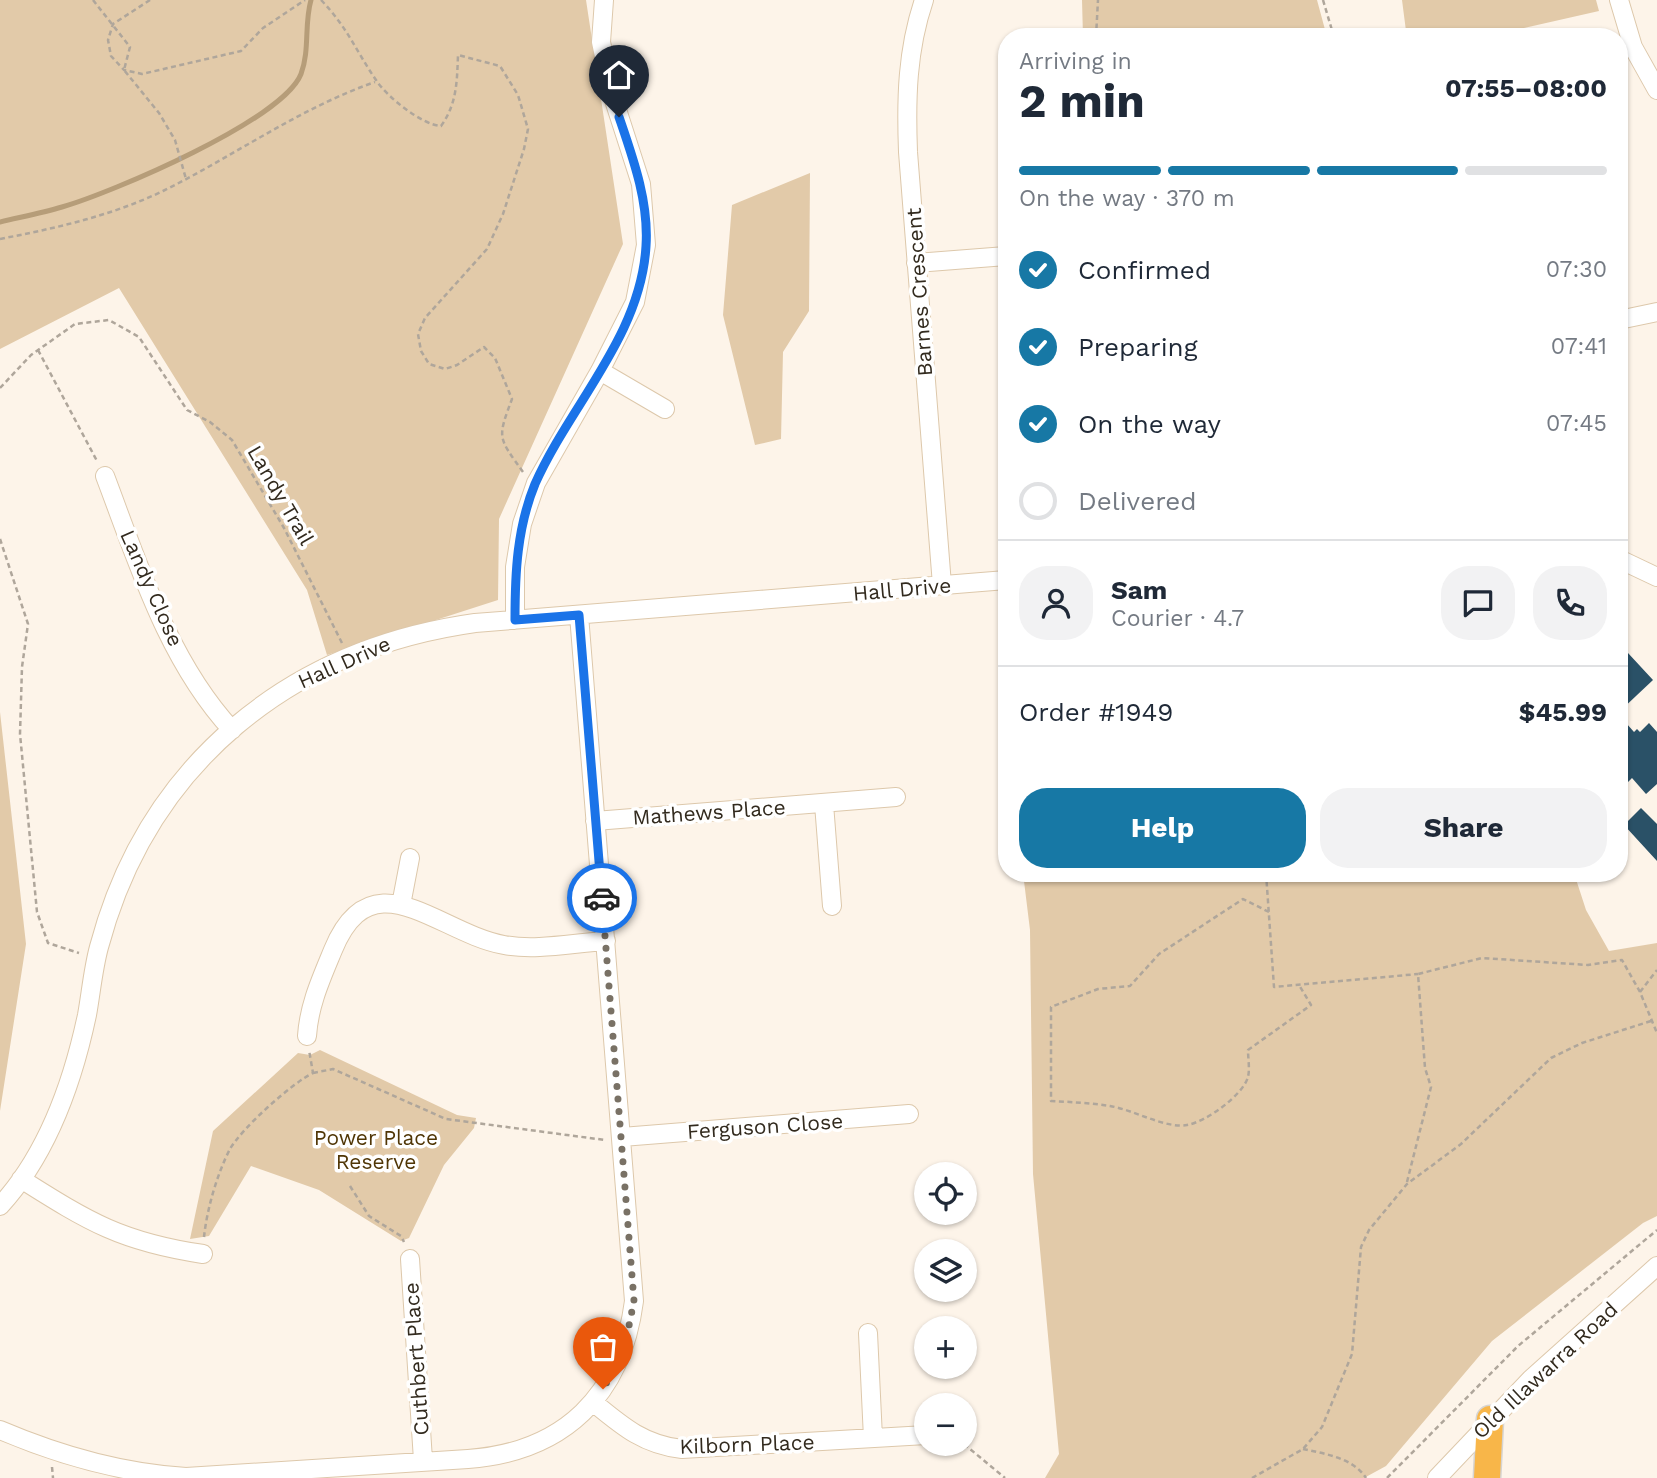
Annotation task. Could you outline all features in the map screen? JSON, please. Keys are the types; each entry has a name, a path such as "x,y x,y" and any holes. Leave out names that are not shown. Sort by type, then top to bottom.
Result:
{"highway":[{"path":"1487,1478 1490,1419"}],"street":[{"path":"515,620 515,567 522,524 536,483 635,302 646,245 641,184 612,94 601,42 604,0"},
{"name":"Barnes Crescent","path":"924,0 917,21 906,90 916,263 942,585"},
{"path":"1619,0 1627,28"},
{"path":"1628,30 1633,47 1657,90"},
{"path":"916,263 998,257"},
{"path":"1628,318 1657,312"},
{"path":"600,370 665,409"},
{"name":"Landy Close","path":"105,476 157,611 210,705 232,730"},
{"path":"1628,563 1657,577"},
{"name":"Hall Drive","path":"0,1206 21,1179 58,1108 74,1064 111,908 130,863 159,812 192,769 232,730 274,696 348,655 430,629 998,581"},
{"path":"0,1430 104,1468 148,1475 186,1477 510,1453 552,1436 593,1402 614,1373 624,1350 634,1301 579,615"},
{"name":"Mathews Place","path":"595,821 896,797"},
{"path":"824,803 832,906"},
{"path":"401,905 410,858"},
{"path":"307,1037 308,1011 345,926 352,916 372,904 401,905 486,941 506,946 606,941"},
{"name":"Ferguson Close","path":"622,1140 909,1114"},
{"path":"21,1179 86,1220 118,1235 152,1246 203,1254"},
{"name":"Cuthbert Place","path":"410,1259 423,1460"},
{"name":"Old Illawarra Road","path":"1437,1478 1490,1419 1657,1266"},
{"path":"868,1333 873,1438"},
{"name":"Kilborn Place","path":"593,1402 632,1434 664,1447 701,1449 914,1436"}],"path":[{"path":"93,0 130,47 124,70"},
{"path":"150,0 113,24 107,40 111,56 159,113 175,140 186,179"},
{"path":"124,70 142,74 241,51 263,28 305,0"},
{"path":"321,0 339,18 377,82 428,125 441,126 450,113 456,90 458,55 500,66 518,95 528,129 503,214 487,249 425,318 418,334 421,351 429,364 445,369 457,365 484,347 495,359 512,399 500,431 502,444 527,477 536,483"},
{"path":"1096,28 1098,0"},
{"path":"1323,0 1331,28"},
{"path":"0,239 106,214 186,179 326,100 377,82"},
{"name":"Landy Trail","path":"0,388 38,350 75,324 109,320 139,337 187,410 210,422 232,440 284,528 348,655"},
{"path":"38,350 105,476"},
{"path":"0,538 28,624 22,667 20,734 37,912 48,943 97,958"},
{"path":"1267,882 1275,987 1418,974 1482,958 1588,965 1622,960 1640,992 1657,1033"},
{"path":"1269,912 1243,899 1159,954 1130,986 1098,989 1051,1007 1051,1101 1109,1106 1144,1114 1161,1124 1186,1126 1207,1117 1226,1105 1248,1078 1248,1050 1311,1005 1299,985"},
{"path":"1640,992 1657,970"},
{"path":"1407,1184 1432,1087 1426,1068 1418,974"},
{"path":"1252,1478 1303,1448 1322,1427 1352,1354 1361,1247 1369,1230 1407,1184 1461,1144 1551,1058 1582,1044 1651,1021"},
{"path":"307,1037 313,1073"},
{"path":"205,1233 221,1170 232,1147 295,1082 313,1073 333,1069 446,1119 622,1140"},
{"path":"350,1186 369,1216 401,1236 410,1259"},
{"path":"1387,1478 1518,1346 1657,1230"},
{"path":"1303,1448 1335,1456 1360,1469 1366,1478"},
{"path":"977,1455 1004,1478"}],"green space":[{"path":"0,0 586,0 623,244 499,519 498,600 327,655 307,590 119,288 0,349"},
{"path":"1082,0 1317,0 1325,28 1083,28"},
{"path":"1402,0 1596,0 1599,11 1524,28 1406,28"},
{"path":"810,173 809,311 783,352 781,439 755,445 723,315 732,205"},
{"path":"0,712 26,944 0,1111"},
{"path":"1024,882 1577,882 1586,910 1609,951 1657,943 1657,1216 1643,1223 1492,1341 1386,1466 1364,1478 1045,1478 1059,1454 1033,1174 1030,930"},
{"name":"Power Place Reserve","path":"320,1050 457,1115 476,1118 474,1128 444,1165 409,1238 401,1241 319,1190 251,1166 209,1236 190,1239 213,1131 298,1053 310,1055"}],"building":[{"path":"1628,653 1653,680 1628,704"},
{"path":"1649,723 1657,732 1657,784 1646,794 1632,778 1628,782 1628,725 1634,732 1637,729 1640,732"},
{"path":"1641,808 1657,824 1657,861 1628,829 1628,821"}],"waterway":[{"path":"0,222 62,207 117,187 193,153 263,112 288,92 301,74 311,0"}],"way so far":[{"path":"602,898 634,1301 624,1350 603,1389"}],"route":[{"path":"602,898 579,615 515,620 515,567 522,524 536,483 635,302 646,245 641,184 619,117"}]}
